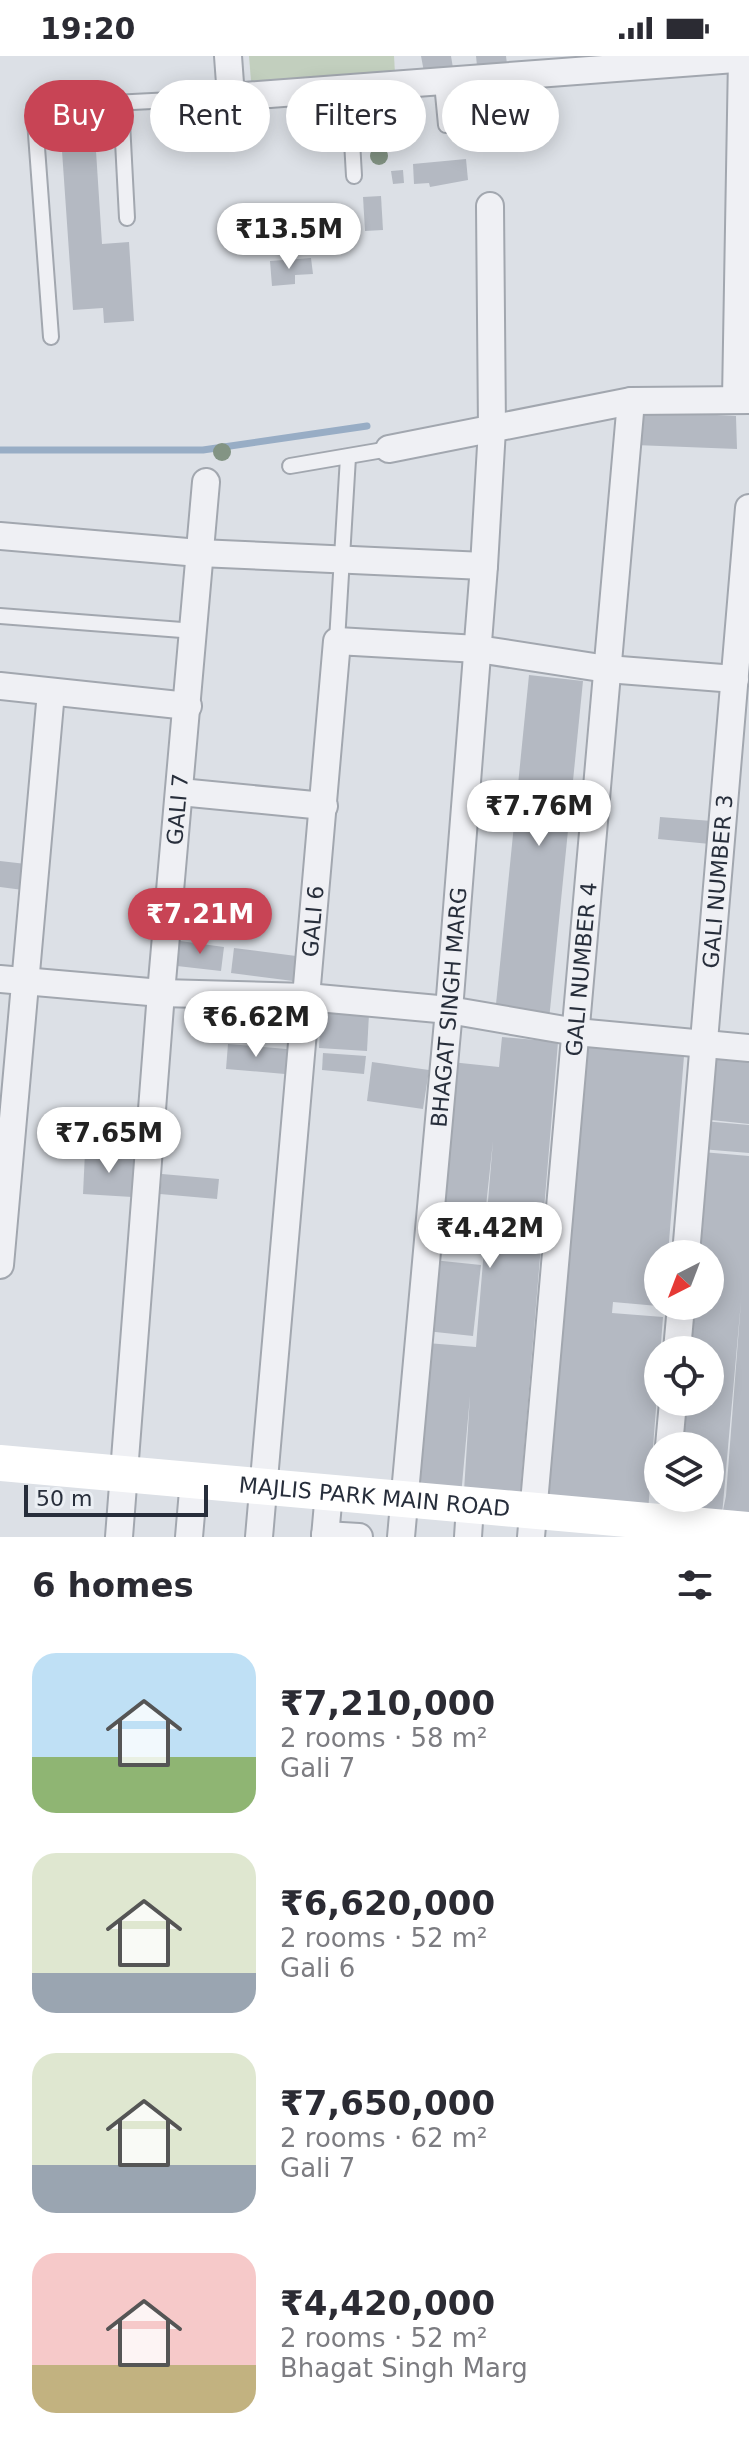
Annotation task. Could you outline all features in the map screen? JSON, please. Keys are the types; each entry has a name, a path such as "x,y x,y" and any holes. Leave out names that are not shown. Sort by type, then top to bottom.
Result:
{"street":[{"path":"228,56 230,80"},
{"path":"389,449 631,401 742,400 746,58 478,80"},
{"path":"426,84 442,83"},
{"name":"BHAGAT SINGH MARG","path":"401,1537 449,1010 484,566 492,429 490,206"},
{"name":"GALI NUMBER 4","path":"532,1524 631,401"},
{"name":"GALI 7","path":"119,1537 161,993 206,482"},
{"name":"GALI NUMBER 3","path":"687,1240 749,508"},
{"path":"0,536 199,553 484,566"},
{"path":"337,641 478,649 607,669 735,679"},
{"name":"GALI 6","path":"259,1537 337,641"},
{"path":"0,686 188,706"},
{"path":"0,1265 13,980 51,692"},
{"path":"180,792 324,806"},
{"path":"13,980 161,993 307,997 449,1010 576,1032 749,1048"},
{"name":"MAJLIS PARK MAIN ROAD","path":"0,1463 404,1499 469,1521 532,1524 662,1519 749,1530"},
{"path":"189,1537 194,1479"},
{"path":"329,1492 325,1536 359,1537"}],"lane":[{"path":"37,152 51,337"},
{"path":"124,152 127,218"},
{"path":"353,152 354,176"},
{"path":"290,466 389,449"},
{"path":"337,641 348,457"},
{"path":"0,616 195,631"}],"green space":[{"path":"249,56 394,56 395,73 251,80"}],"building":[{"path":"421,56 451,56 453,68 424,72"},
{"path":"476,56 506,56 507,64 477,66"},
{"path":"62,152 96,152 102,244 129,242 134,321 104,323 103,308 73,310"},
{"path":"466,159 468,180 430,187 429,183 414,184 413,164"},
{"path":"403,170 404,183 393,184 391,171"},
{"path":"381,196 383,230 365,231 363,197"},
{"path":"311,258 313,274 295,275 295,284 272,286 270,261"},
{"path":"638,411 736,416 737,449 635,445"},
{"path":"529,675 583,681 549,1020 495,1014"},
{"path":"660,817 712,821 710,844 658,839"},
{"path":"0,861 26,864 23,890 0,887"},
{"path":"180,941 224,947 221,971 177,966"},
{"path":"234,948 296,956 293,981 231,973"},
{"path":"321,1011 369,1014 367,1051 319,1048"},
{"path":"502,1037 558,1042 520,1497 464,1491 470,1396 461,1496 413,1491 427,1343 476,1347 493,1141 483,1234 435,1230 451,1062 499,1067"},
{"path":"228,1044 287,1049 285,1074 226,1069"},
{"path":"578,1046 684,1056 669,1240 644,1240 644,1305 613,1302 612,1313 644,1316 644,1320 663,1320 662,1336 644,1336 644,1416 655,1416 654,1432 644,1432 644,1512 542,1503"},
{"path":"323,1053 366,1056 364,1074 322,1070"},
{"path":"709,1054 749,1058 749,1124 702,1119"},
{"path":"372,1062 429,1070 423,1109 367,1101"},
{"path":"703,1121 749,1125 749,1153 701,1149"},
{"path":"85,1152 135,1156 132,1197 83,1194"},
{"path":"702,1152 749,1156 749,1521 669,1513 722,1512 722,1515 724,1512 741,1301 724,1492 724,1432 677,1432 678,1416 724,1416 724,1336 685,1336 687,1320 724,1320 724,1240 694,1240"},
{"path":"162,1174 219,1179 217,1199 160,1194"},
{"path":"433,1260 481,1265 473,1336 426,1331"}],"waterway":[{"path":"0,450 203,450 367,426"}]}
